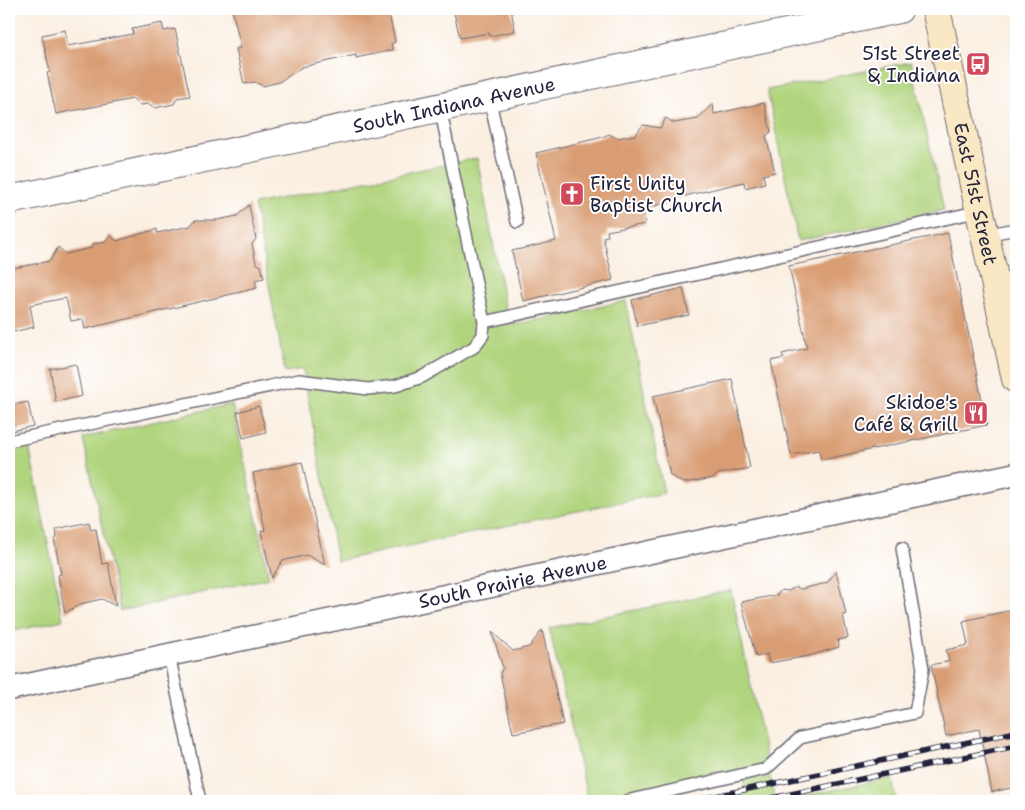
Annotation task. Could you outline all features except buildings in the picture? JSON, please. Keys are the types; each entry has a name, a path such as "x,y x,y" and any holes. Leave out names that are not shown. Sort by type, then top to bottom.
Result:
{"main road":[{"name":"East 51st Street","path":"936,9 1016,379"}],"street":[{"name":"South Indiana Avenue","path":"9,200 489,97 826,16 899,9"},
{"name":"South Prairie Avenue","path":"9,689 1016,474"}],"lane":[{"path":"489,97 517,222"},
{"path":"9,441 299,380 368,389 395,386 422,377 474,347 483,335 484,322 440,107"},
{"path":"484,322 983,223 1016,228"},
{"path":"626,801 766,769 800,738 915,713 923,669 902,548"},
{"path":"169,655 200,801"}],"green space":[{"path":"911,62 944,210 798,241 767,90"},
{"path":"477,158 509,326 626,301 664,493 337,561 303,369 285,372 254,204"},
{"path":"232,404 269,578 120,611 83,438"},
{"path":"29,446 63,620 9,632 9,451"},
{"path":"731,590 775,801 747,801 742,775 629,801 588,801 549,628"},
{"path":"892,778 896,801 780,801"}],"railway":[{"path":"692,801 1016,732"},
{"path":"758,801 1016,746"}],"place":[{"name":"51st Street & Indiana","path":"978,64"},
{"name":"First Unity Baptist Church","path":"572,194"},
{"name":"Skidoe's Café & Grill","path":"976,413"}]}
